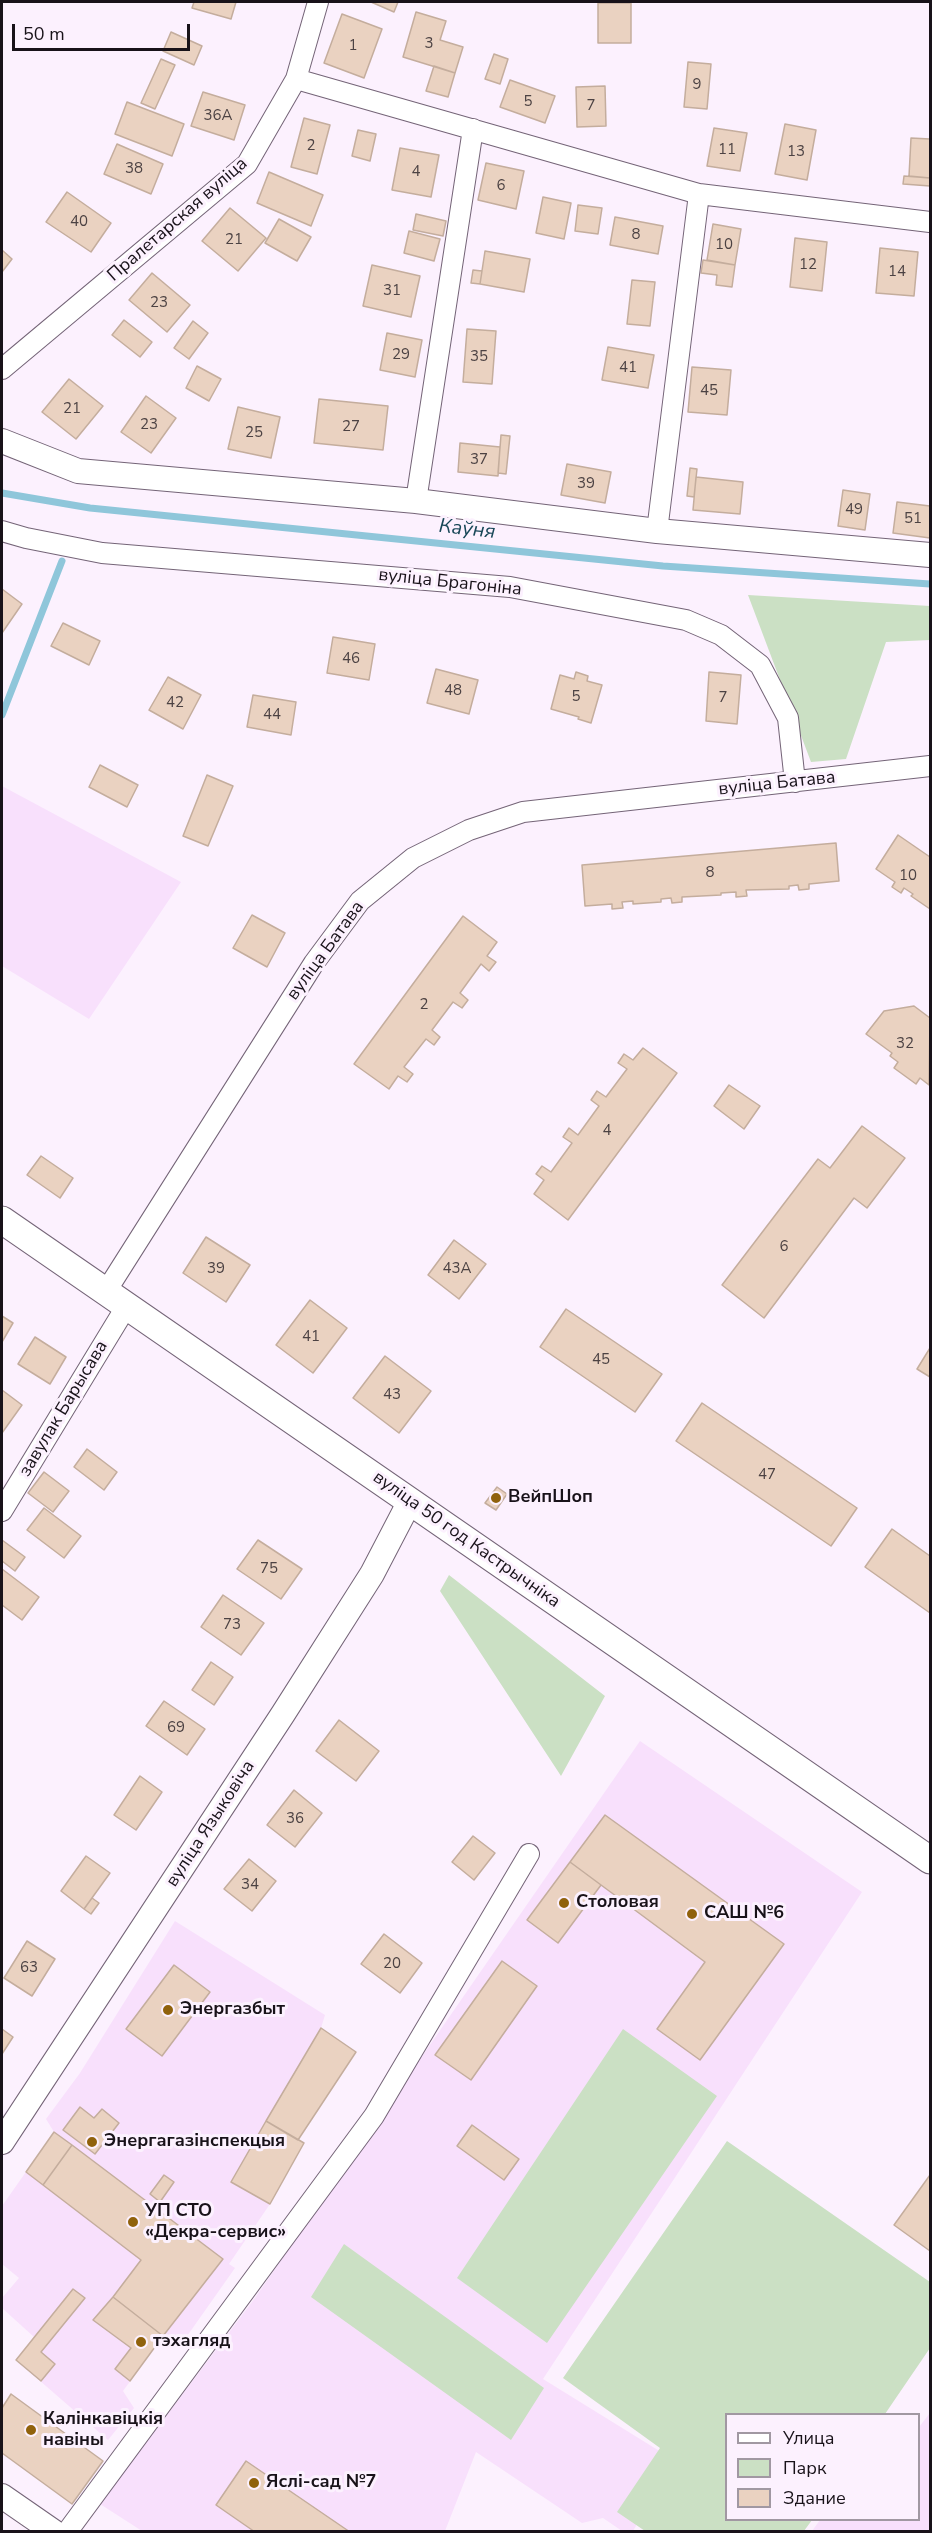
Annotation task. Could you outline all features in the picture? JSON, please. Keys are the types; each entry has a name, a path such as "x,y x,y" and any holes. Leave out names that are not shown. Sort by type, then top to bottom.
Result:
{"main road":[{"name":"вуліца 50 год Кастрычніка","path":"2,1220 930,1860"}],"street":[{"name":"Пралетарская вуліца","path":"2,369 247,164 296,78 318,2"},
{"path":"296,78 699,194 930,222"},
{"path":"416,501 473,129"},
{"path":"657,531 699,194"},
{"path":"2,441 78,471 416,501 657,531 930,555"},
{"name":"вуліца Брагоніна","path":"2,531 102,553 510,587 687,620 721,635 760,665 788,718 795,782"},
{"name":"вуліца Батава","path":"116,1300 314,963 360,901 413,858 469,830 523,812 930,766"},
{"name":"завулак Барысава","path":"2,1510 116,1300"},
{"name":"вуліца Языковіча","path":"2,2142 290,1704 372,1574 410,1501"},
{"path":"67,2532 374,2116 529,1854"},
{"path":"2,2496 54,2532"}],"shaded area":[{"path":"2,786 181,882 89,1019 2,966"},
{"path":"640,1741 862,1892 543,2379 674,2460 633,2531 622,2531 603,2518 582,2523 476,2452 445,2531 142,2531 100,2504 255,2298"},
{"path":"175,1921 325,2015 321,2028 356,2052 298,2139 304,2143 270,2204 229,2264 235,2268 185,2339 163,2336 123,2391 134,2408 108,2440 16,2360 34,2337 2,2308 2,2298 19,2278 2,2264 2,2206 54,2132 46,2119 80,2073"},
{"path":"930,2413 930,2531 812,2531 819,2521 920,2521 920,2426"}],"green space":[{"path":"748,595 930,606 930,640 886,642 846,759 811,762"},
{"path":"449,1575 605,1696 561,1776 440,1591"},
{"path":"623,2029 717,2096 547,2343 457,2278"},
{"path":"727,2141 930,2282 930,2348 886,2413 725,2413 725,2521 811,2521 804,2531 645,2531 617,2512 660,2448 563,2378"},
{"path":"344,2244 544,2388 511,2440 311,2297"}],"building":[{"path":"194,2 236,2 231,19 192,8"},
{"path":"371,2 398,2 394,12"},
{"path":"598,3 631,3 631,43 598,43"},
{"path":"416,12 446,21 440,40 463,47 455,73 403,57"},
{"path":"342,14 382,29 364,78 324,63"},
{"path":"171,32 202,46 194,65 163,51"},
{"path":"494,54 508,59 500,84 485,79"},
{"path":"161,59 175,65 155,109 141,103"},
{"path":"688,62 711,64 707,109 684,107"},
{"path":"434,66 455,73 448,97 426,91"},
{"path":"510,80 555,96 545,123 500,107"},
{"path":"605,86 606,126 577,127 576,87"},
{"path":"203,92 245,105 234,140 191,126"},
{"path":"127,102 184,124 172,156 115,134"},
{"path":"304,118 330,125 317,174 291,167"},
{"path":"785,124 816,130 807,180 775,174"},
{"path":"714,128 747,133 740,171 707,166"},
{"path":"358,130 376,134 370,161 352,156"},
{"path":"911,138 930,139 930,178 909,176"},
{"path":"117,144 163,164 151,194 104,174"},
{"path":"400,148 439,155 431,197 392,190"},
{"path":"486,163 524,171 516,209 478,200"},
{"path":"269,172 323,195 311,226 257,203"},
{"path":"904,176 930,178 930,186 903,184"},
{"path":"67,192 111,223 91,252 46,222"},
{"path":"543,197 571,203 564,239 536,233"},
{"path":"578,205 602,208 598,234 575,231"},
{"path":"230,208 266,238 238,271 202,241"},
{"path":"416,214 446,221 443,236 413,230"},
{"path":"615,217 663,226 658,254 610,245"},
{"path":"279,219 311,237 297,261 265,243"},
{"path":"713,224 741,229 735,265 707,260"},
{"path":"409,231 440,239 434,261 404,253"},
{"path":"795,238 827,242 822,291 790,287"},
{"path":"880,248 918,252 914,296 876,293"},
{"path":"2,250 12,259 2,272"},
{"path":"485,251 530,259 524,292 480,284"},
{"path":"703,260 735,265 732,287 716,285 717,275 701,273"},
{"path":"372,265 420,276 411,317 363,306"},
{"path":"473,270 482,271 480,284 471,283"},
{"path":"152,273 190,305 167,332 129,300"},
{"path":"632,280 655,282 650,326 627,324"},
{"path":"124,320 152,342 140,357 112,335"},
{"path":"193,321 208,333 189,359 174,348"},
{"path":"467,329 496,331 492,384 463,382"},
{"path":"387,333 422,340 415,377 380,370"},
{"path":"608,347 654,355 648,388 602,380"},
{"path":"197,366 221,379 209,401 186,388"},
{"path":"692,367 731,370 727,415 688,412"},
{"path":"69,379 103,406 76,439 42,412"},
{"path":"146,396 176,418 151,453 121,432"},
{"path":"319,399 388,406 383,450 314,443"},
{"path":"238,407 280,417 271,458 228,449"},
{"path":"501,435 510,436 506,474 498,473"},
{"path":"460,443 500,447 498,476 458,472"},
{"path":"567,464 611,472 605,503 561,495"},
{"path":"690,468 697,469 694,497 687,496"},
{"path":"696,477 743,482 740,514 693,510"},
{"path":"843,490 870,494 865,530 838,526"},
{"path":"897,502 930,506 930,538 893,533"},
{"path":"2,589 22,604 2,633"},
{"path":"63,623 100,641 89,665 51,646"},
{"path":"333,637 375,644 369,680 327,673"},
{"path":"436,669 478,680 469,714 427,703"},
{"path":"576,672 588,676 587,681 602,685 591,723 551,709 560,675 574,679"},
{"path":"709,672 741,675 737,724 706,721"},
{"path":"168,677 201,695 183,729 149,710"},
{"path":"253,695 296,702 291,735 247,727"},
{"path":"100,765 138,785 127,807 89,787"},
{"path":"207,775 233,786 208,846 183,836"},
{"path":"898,835 930,857 930,909 911,896 913,894 904,888 901,893 892,887 895,882 876,869"},
{"path":"836,843 839,881 809,884 809,889 799,890 798,885 789,886 789,889 746,890 747,896 736,897 736,892 682,897 682,902 672,903 671,898 661,899 661,902 633,904 633,901 622,902 623,908 612,909 612,904 585,906 582,865"},
{"path":"252,915 285,933 267,967 233,948"},
{"path":"463,916 497,942 487,956 496,962 489,971 481,964 460,993 468,1000 462,1008 453,1002 432,1030 440,1037 434,1045 426,1039 404,1067 413,1074 407,1082 398,1076 389,1089 354,1064"},
{"path":"914,1006 930,1018 929,1085 920,1078 916,1084 894,1068 898,1062 890,1056 892,1053 866,1034 884,1011"},
{"path":"643,1048 677,1073 568,1220 534,1194 544,1180 536,1174 542,1166 551,1172 572,1143 563,1137 569,1128 578,1135 599,1106 591,1100 597,1091 606,1097 627,1069 618,1063 624,1054 633,1060"},
{"path":"729,1085 760,1106 744,1129 714,1106"},
{"path":"862,1126 905,1158 867,1208 854,1198 764,1318 722,1285 818,1159 830,1168"},
{"path":"41,1156 73,1178 60,1198 27,1175"},
{"path":"206,1237 250,1265 226,1302 183,1273"},
{"path":"454,1240 486,1264 459,1299 428,1275"},
{"path":"310,1300 347,1328 313,1373 276,1345"},
{"path":"566,1309 662,1374 635,1412 540,1347"},
{"path":"2,1316 13,1323 2,1342"},
{"path":"35,1337 66,1357 50,1384 18,1364"},
{"path":"930,1348 930,1377 917,1369"},
{"path":"385,1356 431,1391 399,1433 353,1398"},
{"path":"2,1390 22,1405 2,1433"},
{"path":"702,1403 857,1508 831,1546 676,1441"},
{"path":"87,1449 117,1472 104,1490 74,1467"},
{"path":"44,1472 69,1491 53,1512 28,1493"},
{"name":"ВейпШоп","path":"497,1487 507,1494 496,1510 485,1503"},
{"path":"44,1508 81,1536 64,1558 27,1530"},
{"path":"892,1529 930,1556 930,1613 865,1567"},
{"path":"2,1540 25,1557 15,1571 2,1561"},
{"path":"258,1540 302,1569 281,1599 237,1569"},
{"path":"2,1569 39,1597 22,1620 2,1605"},
{"path":"223,1595 264,1623 241,1655 201,1627"},
{"path":"211,1662 233,1677 214,1705 192,1690"},
{"path":"164,1701 205,1729 187,1755 146,1726"},
{"path":"339,1720 379,1751 356,1781 316,1751"},
{"path":"140,1776 162,1792 136,1830 114,1815"},
{"path":"294,1790 322,1813 295,1847 267,1825"},
{"name":"САШ №6","path":"605,1815 784,1944 700,2060 657,2029 705,1962 570,1862"},
{"path":"473,1836 495,1853 474,1880 452,1862"},
{"path":"86,1856 110,1873 84,1909 61,1891"},
{"path":"249,1859 276,1881 252,1911 224,1889"},
{"name":"Столовая","path":"570,1862 601,1885 558,1943 527,1920"},
{"path":"92,1898 99,1903 91,1914 84,1909"},
{"path":"384,1934 422,1963 400,1993 361,1964"},
{"path":"27,1941 55,1959 32,1996 4,1978"},
{"path":"502,1961 537,1986 471,2080 435,2055"},
{"name":"Энергазбыт","path":"174,1965 210,1992 162,2056 126,2029"},
{"path":"321,2028 356,2052 298,2140 266,2121"},
{"path":"2,2029 13,2037 2,2054"},
{"name":"Энергагазінспекцыя","path":"80,2107 94,2118 102,2109 119,2123 95,2154 63,2130"},
{"path":"266,2121 304,2143 270,2204 231,2182"},
{"path":"472,2125 519,2159 504,2180 457,2146"},
{"path":"54,2132 72,2145 43,2185 26,2172"},
{"name":"УП СТО «Декра-сервис»","path":"72,2145 223,2259 163,2336 113,2297 141,2260 43,2185"},
{"path":"164,2175 174,2182 160,2202 150,2194"},
{"path":"930,2175 930,2251 894,2225"},
{"path":"73,2289 85,2298 41,2352 55,2364 41,2381 16,2360"},
{"name":"тэхагляд","path":"113,2297 163,2336 130,2381 115,2369 131,2348 93,2320"},
{"name":"Калінкавіцкія навіны","path":"11,2394 103,2461 72,2504 2,2453 2,2408"},
{"name":"Яслі-сад №7","path":"246,2461 350,2532 255,2532 216,2505"}],"waterway":[{"name":"Каўня","path":"2,493 90,508 663,566 930,584"},
{"path":"2,715 62,561"}],"place":[{"name":"ВейпШоп","path":"496,1498"},
{"name":"Столовая","path":"564,1903"},
{"name":"САШ №6","path":"692,1914"},
{"name":"Энергазбыт","path":"168,2010"},
{"name":"Энергагазінспекцыя","path":"92,2142"},
{"name":"УП СТО «Декра-сервис»","path":"133,2222"},
{"name":"тэхагляд","path":"141,2342"},
{"name":"Калінкавіцкія навіны","path":"31,2430"},
{"name":"Яслі-сад №7","path":"254,2483"}]}
